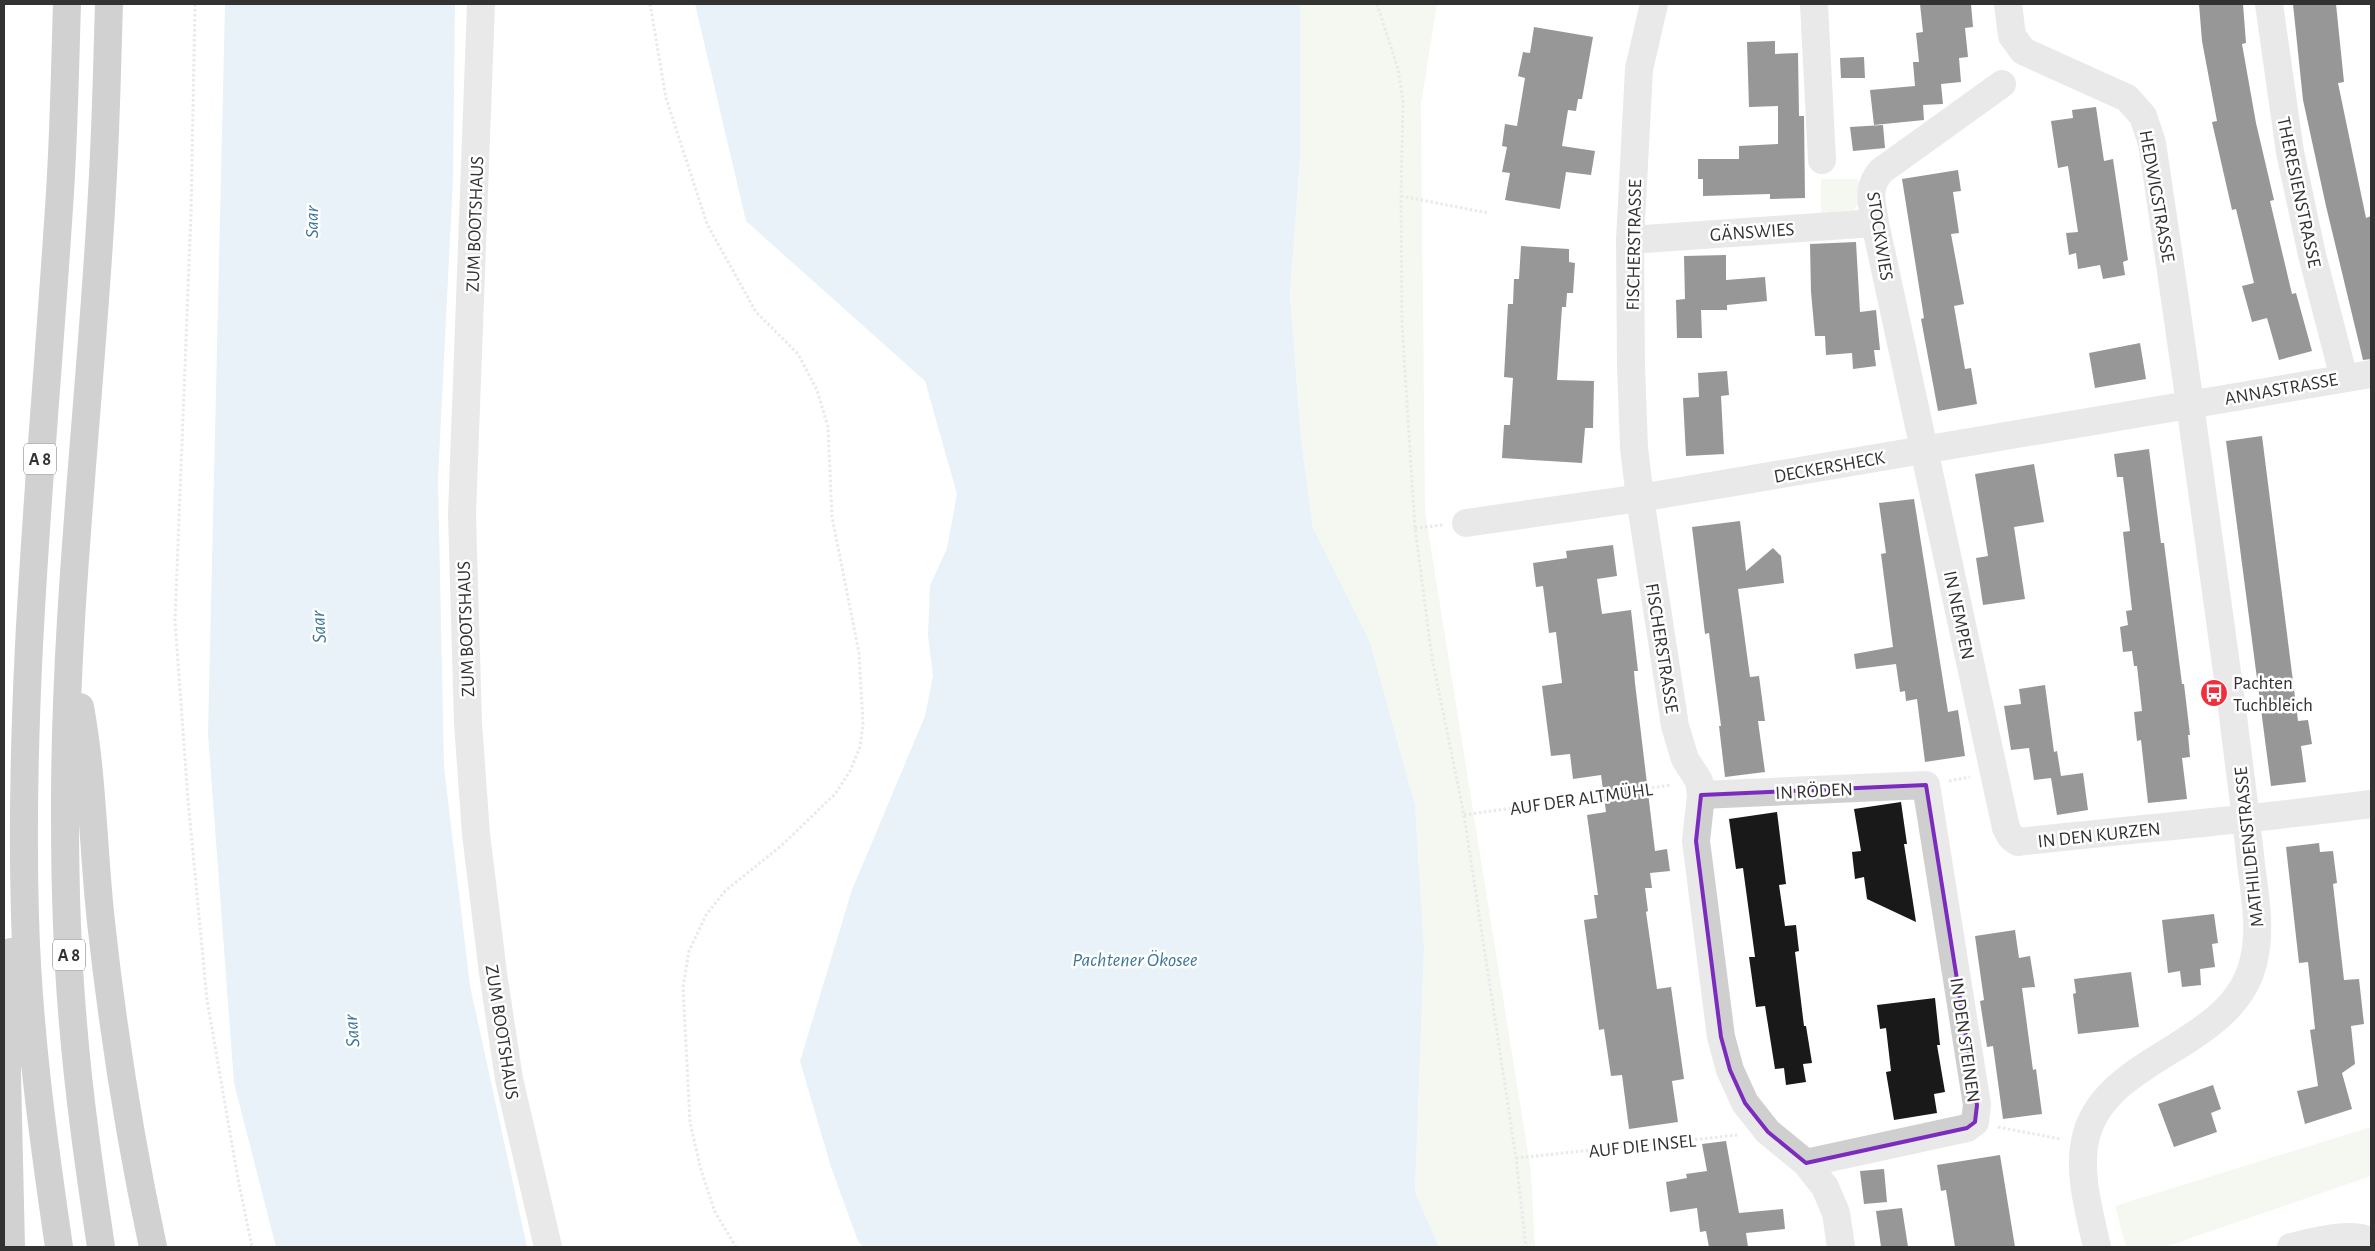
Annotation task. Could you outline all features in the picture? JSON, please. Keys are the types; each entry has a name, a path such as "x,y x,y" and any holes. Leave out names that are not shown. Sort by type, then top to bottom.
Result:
{"highway":[{"name":"A 8","path":"59,1247 44,1148 31,1028 25,919 24,813 28,644 60,190 67,4"},
{"name":"A 8","path":"101,1247 86,1143 74,1034 66,917 65,813 78,499 102,192 109,4"},
{"path":"70,660 84,726 92,786 101,920 118,1054 154,1247"},
{"path":"11,1247 7,1064 14,859 26,728"}],"street":[{"name":"ZUM BOOTSHAUS","path":"481,4 462,514 468,723 476,834 493,973 510,1079 548,1247"},
{"name":"FISCHERSTRASSE","path":"1654,4 1639,69 1630,240 1634,448 1675,726 1685,759 1700,788"},
{"path":"1814,4 1822,160"},
{"name":"HEDWIGSTRASSE","path":"2008,4 2012,36 2023,51 2127,98 2142,116 2152,143 2191,403"},
{"name":"THERESIENSTRASSE","path":"2269,4 2290,152 2312,255 2344,378"},
{"name":"STOCKWIES","path":"1924,449 1875,223 1870,190 1872,181 1881,171 2002,84"},
{"name":"GÄNSWIES","path":"1630,240 1875,223"},
{"name":"ANNASTRASSE","path":"2191,403 2371,374"},
{"name":"DECKERSHECK","path":"1455,524 1640,498 2191,403"},
{"name":"MATHILDENSTRASSE","path":"2097,1247 2085,1189 2084,1143 2090,1123 2106,1098 2134,1074 2216,1020 2234,1003 2246,984 2254,963 2258,940 2246,820 2191,403"},
{"name":"IN NEMPEN","path":"1924,449 1994,776"},
{"name":"IN DEN KURZEN","path":"1994,776 2006,828 2018,842 2200,822 2246,820"},
{"name":"IN RÖDEN","path":"1700,788 1926,785"},
{"name":"IN DEN STEINEN","path":"1806,1163 1966,1128 1975,1122 1977,1105 1926,785"},
{"path":"1700,788 1696,841 1721,1037 1730,1070 1745,1103 1768,1132 1806,1163 1825,1188 1836,1213 1841,1247"},
{"path":"2246,820 2371,804"},
{"path":"2291,1247 2354,1236 2369,1240 2371,1243"}],"path":[{"path":"194,4 191,213 175,621 188,800 206,1000 252,1247"},
{"path":"650,4 666,98 707,224 756,312 798,354 818,390 828,426 832,517 859,653 863,724 860,747 850,771 835,794 781,846 725,891 706,915 689,951 683,987 690,1122 701,1170 715,1212 736,1247"},
{"path":"1378,4 1398,69 1404,101 1401,196 1402,334 1414,528 1432,658 1464,815 1516,1158 1526,1247"},
{"path":"1401,196 1488,213"},
{"path":"1414,528 1455,524"},
{"path":"1926,785 1994,776"},
{"name":"AUF DER ALTMÜHL","path":"1464,815 1700,788"},
{"path":"1975,1122 2084,1143"},
{"name":"AUF DIE INSEL","path":"1516,1158 1768,1132"}],"highlighted area":[{"path":"1926,785 1977,1105 1975,1122 1967,1128 1806,1163 1768,1132 1745,1103 1730,1070 1721,1037 1696,841 1701,795"}],"green space":[{"path":"1300,4 1437,4 1421,104 1425,511 1531,1172 1535,1247 1439,1247 1415,1192 1424,949 1415,805 1370,642 1313,528 1301,440 1290,293 1300,160"},
{"path":"1821,179 1858,179 1861,200 1854,210 1821,213"},
{"path":"2371,1127 2371,1176 2165,1247 2126,1247 2115,1206"}],"water":[{"name":"Saar","path":"225,4 455,4 453,178 438,479 444,767 470,986 527,1247 276,1247 234,1083 208,734"},
{"name":"Pachtener Ökosee","path":"695,4 1300,4 1300,160 1290,293 1301,440 1313,528 1370,642 1415,805 1424,949 1415,1192 1439,1247 863,1247 858,1241 831,1167 800,1061 852,890 925,716 933,676 928,635 930,586 947,548 957,494 925,381 746,221"}],"building":[{"path":"1920,4 1971,4 1973,27 1965,28 1968,57 1959,58 1961,82 1941,84 1943,104 1923,105 1924,120 1874,125 1870,90 1915,86 1913,62 1919,62 1916,33 1923,32"},
{"path":"2199,4 2243,4 2246,43 2242,44 2256,123 2274,200 2270,201 2292,294 2296,293 2312,351 2279,360 2267,318 2252,322 2242,286 2254,283 2236,209 2232,210 2212,122 2217,121 2202,41"},
{"path":"2293,4 2336,4 2344,82 2338,83 2366,218 2371,216 2371,359 2363,360 2326,206 2303,100"},
{"path":"1534,27 1593,37 1582,99 1578,99 1576,111 1568,110 1562,146 1595,151 1591,175 1566,172 1560,209 1505,200 1510,173 1502,172 1507,147 1502,146 1505,124 1517,126 1525,78 1518,76 1523,52 1530,53"},
{"path":"1775,41 1775,54 1798,53 1799,116 1804,116 1805,198 1770,199 1770,194 1703,196 1703,179 1698,179 1698,159 1739,159 1739,146 1778,144 1778,106 1749,107 1747,42"},
{"path":"1864,57 1865,78 1841,78 1840,58"},
{"path":"2096,107 2104,161 2113,159 2128,260 2123,262 2125,275 2103,279 2100,265 2078,269 2076,253 2069,255 2066,233 2078,232 2068,166 2058,168 2051,121 2073,118 2072,110"},
{"path":"1883,125 1885,148 1853,151 1850,127"},
{"path":"1958,170 1961,191 1953,192 1959,233 1951,234 1964,304 1954,306 1965,369 1971,368 1977,404 1938,411 1921,319 1924,318 1902,179"},
{"path":"1856,242 1860,312 1876,310 1880,350 1874,350 1876,366 1853,369 1852,353 1826,355 1825,336 1815,336 1811,292 1810,244"},
{"path":"1521,246 1569,249 1569,262 1575,263 1573,293 1567,293 1566,307 1562,307 1557,380 1594,381 1593,428 1585,428 1582,463 1502,458 1504,425 1510,425 1513,378 1504,377 1508,304 1513,304 1514,279 1519,279"},
{"path":"1726,255 1726,280 1765,277 1767,301 1727,305 1727,310 1701,310 1702,338 1677,338 1676,300 1685,299 1684,256"},
{"path":"2140,343 2146,379 2095,388 2089,353"},
{"path":"1727,371 1729,395 1721,396 1724,454 1686,456 1683,398 1699,397 1698,373"},
{"path":"2262,436 2298,721 2308,720 2312,744 2301,746 2306,782 2271,786 2226,441"},
{"path":"2149,449 2161,543 2164,543 2182,684 2184,684 2190,735 2188,735 2190,757 2182,758 2187,799 2148,803 2141,740 2137,741 2134,712 2142,711 2137,666 2134,666 2132,651 2123,652 2120,627 2128,625 2126,611 2132,610 2123,532 2130,531 2123,477 2117,477 2114,454"},
{"path":"2034,464 2044,522 2014,527 2025,599 1983,605 1976,558 1988,556 1975,474"},
{"path":"1914,499 1948,712 1958,710 1965,756 1925,762 1917,699 1906,701 1905,691 1900,692 1896,664 1856,669 1854,654 1893,647 1881,554 1886,553 1879,503"},
{"path":"1740,521 1746,571 1773,548 1781,556 1784,583 1738,589 1750,677 1759,676 1765,721 1758,721 1765,772 1725,777 1719,726 1721,726 1709,633 1705,634 1692,527"},
{"path":"1613,545 1617,576 1597,579 1602,614 1631,610 1638,671 1634,671 1635,683 1655,851 1667,849 1670,871 1650,873 1652,888 1645,888 1648,911 1646,912 1657,989 1671,987 1684,1079 1672,1081 1678,1122 1629,1129 1622,1075 1611,1076 1604,1029 1599,1030 1584,920 1597,918 1594,895 1598,895 1587,815 1606,812 1601,775 1573,779 1570,754 1551,756 1542,686 1562,683 1556,632 1549,633 1543,586 1536,587 1533,563 1567,558 1566,551"},
{"path":"2045,685 2054,752 2057,751 2061,776 2083,773 2088,810 2057,815 2051,778 2034,780 2029,748 2011,750 2004,706 2021,704 2019,689"},
{"path":"1901,802 1907,844 1904,844 1916,922 1867,899 1864,877 1855,879 1852,852 1861,851 1854,809"},
{"path":"1777,812 1786,884 1779,885 1785,926 1796,925 1799,951 1795,952 1804,1026 1806,1026 1812,1063 1803,1064 1806,1082 1786,1085 1784,1068 1775,1069 1765,1006 1756,1007 1749,957 1755,957 1743,868 1736,869 1729,819"},
{"path":"2319,843 2320,852 2333,851 2337,883 2333,884 2344,980 2359,979 2364,1024 2351,1026 2355,1064 2342,1073 2352,1109 2305,1124 2297,1091 2318,1086 2310,1030 2315,1029 2308,962 2299,963 2286,847"},
{"path":"2214,914 2218,943 2212,944 2215,967 2200,969 2201,985 2182,987 2180,971 2168,973 2162,920"},
{"path":"2015,930 2019,958 2030,956 2035,987 2022,988 2033,1070 2036,1069 2042,1114 2003,1119 1993,1046 1987,1047 1980,1001 1984,1000 1975,936"},
{"path":"2131,972 2139,1027 2078,1034 2073,994 2076,993 2074,979"},
{"path":"1935,998 1940,1045 1937,1045 1945,1092 1934,1094 1937,1113 1894,1120 1886,1072 1891,1071 1886,1028 1880,1029 1877,1005"},
{"path":"2213,1085 2221,1109 2211,1113 2217,1132 2174,1147 2158,1104"},
{"path":"1726,1141 1739,1213 1783,1209 1785,1229 1746,1233 1748,1247 1709,1247 1706,1231 1700,1232 1697,1208 1670,1212 1666,1182 1687,1178 1686,1174 1707,1171 1702,1144"},
{"path":"2000,1155 2015,1247 1955,1247 1946,1190 1941,1191 1937,1165"},
{"path":"1884,1169 1887,1202 1864,1204 1860,1171"},
{"path":"1902,1208 1908,1247 1881,1247 1876,1211"}],"place":[{"name":"Pachten Tuchbleich","path":"2214,693"}]}
